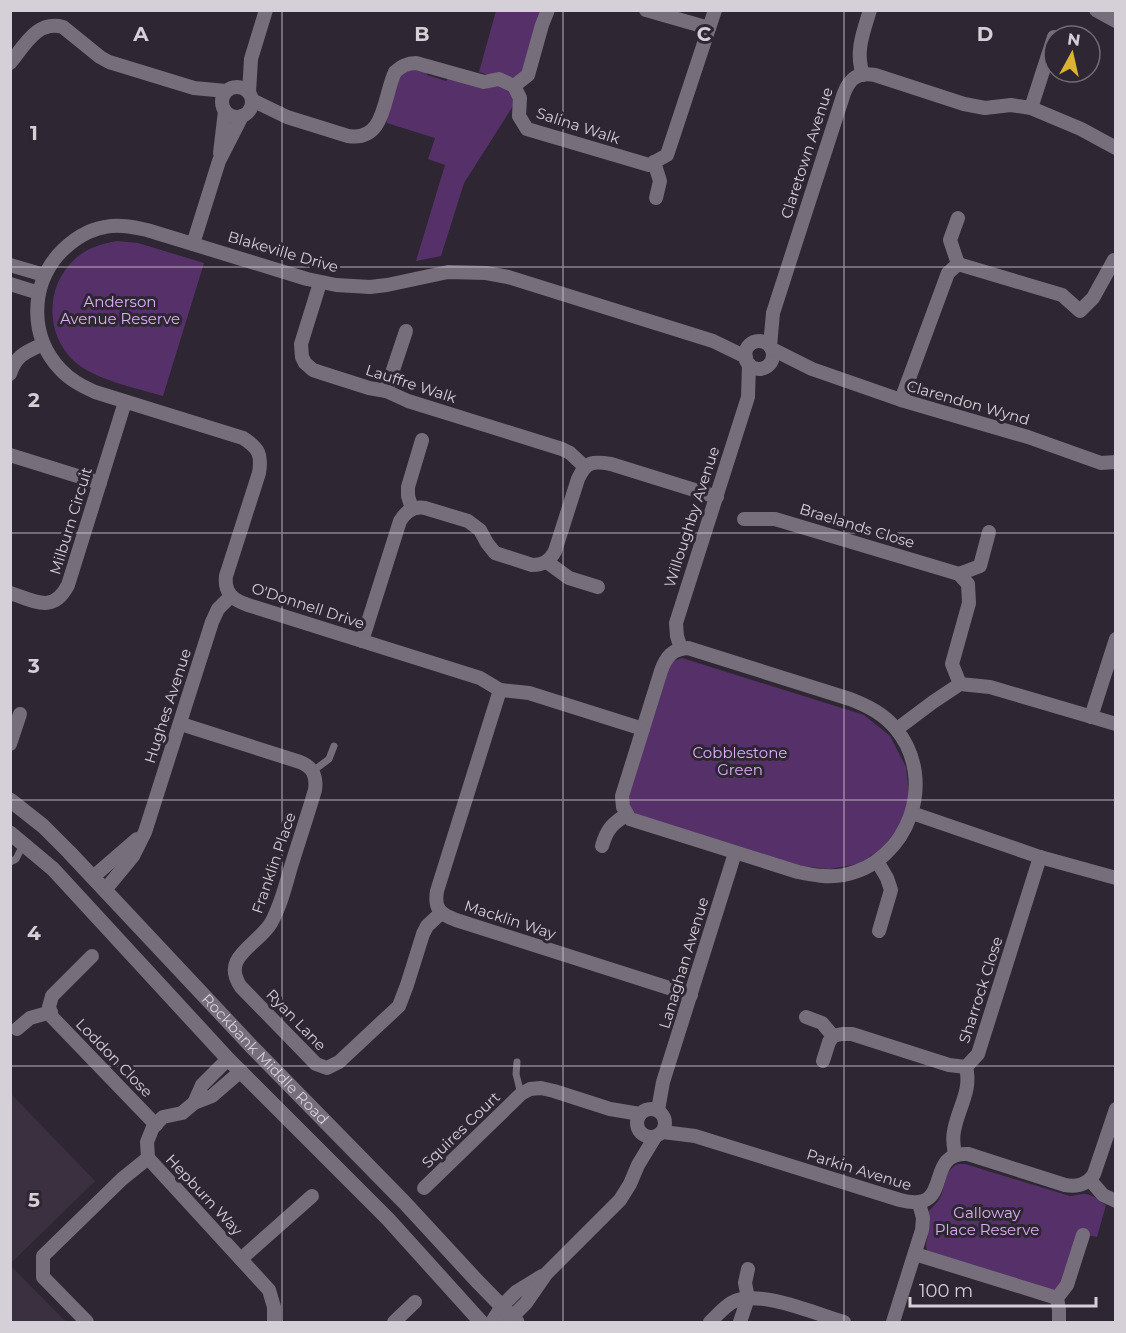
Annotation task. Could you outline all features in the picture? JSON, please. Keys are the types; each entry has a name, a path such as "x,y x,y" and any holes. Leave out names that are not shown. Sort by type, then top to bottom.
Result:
{"street":[{"path":"193,243 219,161 248,105 251,59 266,10"},
{"path":"248,105 348,136 356,138 364,136 378,124 395,72 401,66 409,63 425,64 484,82 499,79 514,86 528,75 548,10"},
{"path":"646,10 709,28"},
{"path":"656,198 660,181 654,162 667,155 715,10"},
{"path":"870,10 859,47 863,75 875,75 964,104 985,108 1011,105 1031,108 1082,129 1116,148"},
{"path":"1096,10 1116,21"},
{"path":"10,63 35,33 42,28 56,25 68,30 109,62 226,98"},
{"path":"219,161 226,98 251,59"},
{"path":"1031,108 1042,74"},
{"name":"Claretown Avenue","path":"769,356 773,313 843,93 851,80 863,75"},
{"name":"Salina Walk","path":"514,86 520,98 519,116 527,129 649,165 654,162"},
{"path":"226,98 241,87 248,105"},
{"path":"226,98 233,116 248,105"},
{"path":"958,218 950,240 958,264"},
{"name":"Blakeville Drive","path":"42,284 53,262 75,240 104,227 132,227 193,243 320,283 370,287 448,272 486,273 519,280 749,353"},
{"path":"958,264 1062,295 1080,311 1093,298 1114,260"},
{"path":"901,400 948,273 958,264"},
{"path":"10,266 42,284"},
{"name":"Lauffre Walk","path":"320,283 301,344 302,357 309,367 369,388 386,391 408,401 562,449 585,467"},
{"path":"10,284 42,284"},
{"name":"O'Donnell Drive","path":"42,284 36,315 39,332 52,359 69,378 95,392 243,438 256,447 260,458 259,473 225,583 231,596 238,602 480,678 500,690 529,693 643,729"},
{"name":"Claretown Avenue","path":"749,353 773,313"},
{"path":"386,391 406,332"},
{"path":"759,341 763,342 769,356 757,368 749,353 759,341"},
{"path":"10,374 21,355 44,344"},
{"name":"Willoughby Avenue","path":"681,649 676,623 748,397 749,353"},
{"name":"Clarendon Wynd","path":"769,356 901,400 1028,437 1101,463 1116,462"},
{"name":"Willoughby Avenue","path":"748,397 759,382 769,356"},
{"name":"Milburn Circuit","path":"10,593 45,603 57,600 63,594 68,585 125,402"},
{"path":"412,509 408,487 422,440"},
{"path":"10,455 100,483"},
{"path":"362,641 400,521 406,512 412,509 425,508 468,522 480,531 495,553 538,565 547,562 555,552 578,479 585,467 595,462 611,464 717,497"},
{"name":"Braelands Close","path":"744,519 775,519 959,574"},
{"path":"960,684 952,664 969,603 968,584 959,574 980,566 989,531"},
{"path":"547,562 569,578 598,587"},
{"name":"Hughes Avenue","path":"105,890 133,856 145,832 215,614 231,596"},
{"path":"1091,717 1116,639"},
{"path":"688,648 850,699 884,717 897,729 914,764 916,795 912,813 904,831 888,853 877,861 845,875 814,876 735,853 634,821 626,814 622,796 643,729 664,661 674,651 688,648"},
{"path":"897,729 960,684 990,687 1116,724"},
{"name":"Macklin Way","path":"500,690 437,891 437,907 441,914 456,921 691,994"},
{"path":"12,737 20,714"},
{"path":"181,724 300,762 313,771"},
{"name":"Franklin Place","path":"241,987 234,975 234,968 240,956 269,926 279,906 315,790 313,771"},
{"path":"16,804 28,827 24,843"},
{"name":"Rockbank Middle Road","path":"16,804 43,826 93,877 254,1048 397,1194 508,1317"},
{"path":"912,813 1040,857 1116,878"},
{"path":"602,846 610,827 626,814"},
{"path":"83,901 93,877 145,832"},
{"name":"Rockbank Middle Road","path":"10,833 53,869 228,1059 388,1219 481,1323"},
{"name":"Lanaghan Avenue","path":"492,1323 508,1317 516,1292 546,1274 620,1200 630,1184 638,1165 735,853"},
{"name":"Sharrock Close","path":"833,1036 852,1034 949,1065 966,1066 978,1054 1040,857"},
{"path":"877,861 891,890 879,931"},
{"path":"83,901 105,890"},
{"name":"Ryan Lane","path":"241,987 309,1059 327,1068 347,1055 399,1006 408,985 423,934 441,914"},
{"path":"17,1029 30,1018 51,1012 49,1007 52,996 92,956"},
{"name":"Loddon Close","path":"51,1012 52,1017 156,1125"},
{"path":"806,1017 822,1023 833,1036 823,1061"},
{"path":"194,1103 202,1085 228,1059 254,1048"},
{"path":"156,1125 163,1117 182,1113 194,1103 212,1096 241,1071 254,1048"},
{"path":"966,1066 969,1077 968,1086 954,1130 955,1155 968,1154 1065,1185 1082,1185 1094,1174 1116,1109"},
{"name":"Squires Court","path":"424,1188 521,1094 530,1089 541,1088 554,1091 651,1122"},
{"name":"Parkin Avenue","path":"651,1122 911,1203 926,1201 931,1196 942,1168 950,1157 955,1155"},
{"name":"Hepburn Way","path":"156,1125 147,1142 148,1158 269,1290 274,1307 274,1323"},
{"path":"87,1323 43,1277 43,1256 122,1179 148,1158"},
{"path":"1090,1180 1103,1195 1116,1202"},
{"path":"241,1259 312,1196"},
{"path":"893,1323 922,1230 923,1218 919,1203"},
{"path":"1059,1323 1057,1298 1068,1285 1083,1235"},
{"path":"915,1254 1057,1298"},
{"path":"740,1323 748,1298 745,1283 748,1269"},
{"path":"710,1323 725,1307 748,1298 766,1299 844,1323"},
{"path":"394,1323 415,1302"}],"lane":[{"path":"313,771 329,759 334,746"},
{"path":"10,862 16,859 24,843"},
{"name":"Squires Court","path":"517,1062 516,1074 521,1094"}],"shaded area":[{"path":"11,1094 95,1181 11,1263"},
{"path":"11,1266 66,1322 11,1322"}],"green space":[{"path":"496,11 542,11 525,72 514,77 502,78 479,72"},
{"path":"411,68 426,70 427,75 446,81 449,77 505,85 514,96 513,106 464,183 441,256 416,261 445,165 428,159 435,138 387,123 399,78"},
{"name":"Anderson Avenue Reserve","path":"117,241 138,243 204,263 163,396 116,383 83,368 64,350 54,324 52,310 54,296 65,270 89,249"},
{"name":"Cobblestone Green","path":"682,658 864,715 890,736 906,767 909,794 906,813 881,850 858,864 830,869 802,866 636,814 630,806 629,795 668,671 673,661"},
{"name":"Galloway Place Reserve","path":"958,1164 965,1164 1070,1196 1089,1195 1106,1205 1097,1237 1078,1233 1064,1282 1053,1292 933,1257 927,1251 928,1212 941,1196 949,1171"}]}
